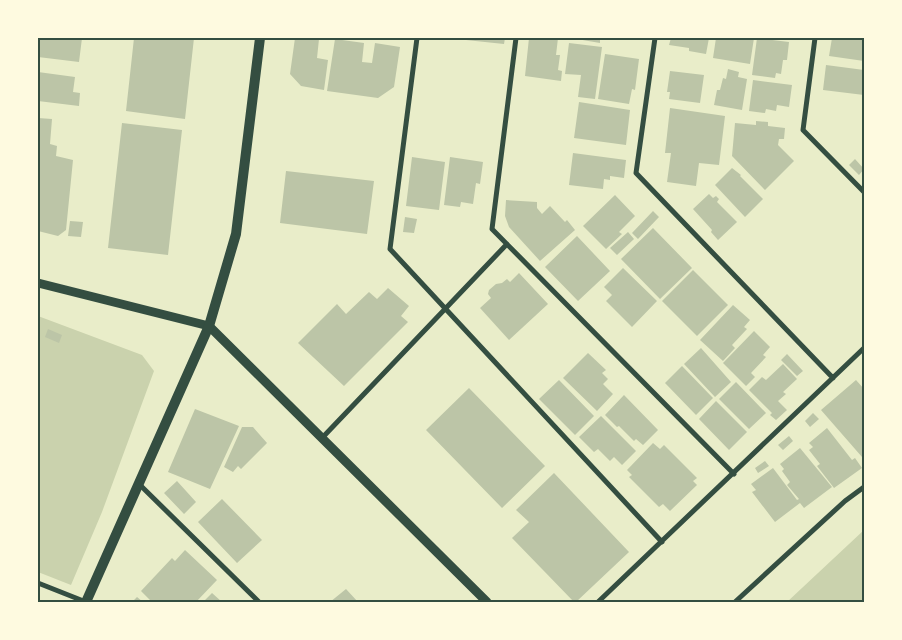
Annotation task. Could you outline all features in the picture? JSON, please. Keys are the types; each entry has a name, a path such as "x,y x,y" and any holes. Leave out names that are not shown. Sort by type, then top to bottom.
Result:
{"main road":[{"path":"86,602 209,326 236,234 260,38"}],"street":[{"path":"417,38 390,249 662,542"},
{"path":"516,38 492,229 734,474"},
{"path":"655,38 636,173 833,378"},
{"path":"815,38 803,130 864,192"},
{"path":"322,438 507,244"},
{"path":"38,283 209,326 487,602"},
{"path":"598,602 864,348"},
{"path":"139,484 259,602"},
{"path":"735,602 845,501 864,488"},
{"path":"38,583 86,602"}],"green space":[{"path":"38,316 142,355 154,371 102,512 71,585 38,572"},
{"path":"864,530 864,602 787,602"}],"building":[{"path":"38,38 82,38 79,62 38,57"},
{"path":"134,38 194,38 185,119 126,111"},
{"path":"295,38 319,39 317,58 328,60 324,90 301,86 290,74"},
{"path":"466,38 505,38 504,44 466,40"},
{"path":"529,38 558,38 556,55 560,55 558,70 562,71 561,81 525,76"},
{"path":"571,38 600,38 600,43"},
{"path":"671,38 709,38 706,54 689,51 689,48 669,45"},
{"path":"716,38 754,38 750,64 713,58"},
{"path":"757,38 789,42 787,60 783,60 781,74 776,73 775,78 752,75"},
{"path":"832,38 864,38 864,61 829,56"},
{"path":"335,39 364,43 362,62 372,63 375,43 400,47 394,87 378,98 327,91"},
{"path":"569,43 602,47 595,99 578,97 581,75 565,74"},
{"path":"605,54 639,59 635,90 632,89 629,104 598,99"},
{"path":"826,65 864,70 864,95 823,90"},
{"path":"728,69 739,72 738,77 747,79 742,110 714,105 717,90 720,90 723,78 726,79"},
{"path":"670,71 704,75 700,103 669,99 670,92 667,92"},
{"path":"38,72 75,77 73,92 80,93 79,106 38,101"},
{"path":"753,80 792,85 789,107 777,105 776,111 766,109 765,113 749,111"},
{"path":"579,102 630,110 626,145 574,138"},
{"path":"670,108 725,116 719,165 699,163 696,186 667,182 671,153 665,153"},
{"path":"38,118 52,119 50,144 57,146 56,156 73,160 66,230 58,236 38,231"},
{"path":"756,121 768,122 768,126 785,128 784,139 779,139 778,145 794,161 765,190 732,156 735,123 756,125"},
{"path":"122,123 182,130 168,255 108,248"},
{"path":"573,153 626,160 624,178 610,176 610,180 604,179 603,189 569,185"},
{"path":"412,157 445,162 439,210 406,206"},
{"path":"450,157 483,162 480,184 476,183 473,204 461,202 460,207 444,205"},
{"path":"855,159 864,169 859,175 849,165"},
{"path":"732,168 763,199 745,217 715,185"},
{"path":"286,171 374,181 367,234 280,223"},
{"path":"709,194 713,198 716,196 719,199 717,202 737,222 718,240 711,232 712,230 693,209"},
{"path":"615,195 635,216 619,232 622,234 606,249 583,226"},
{"path":"506,200 537,202 537,208 542,214 550,206 565,222 567,220 575,230 540,261 509,227 505,216"},
{"path":"653,211 659,217 638,239 632,233"},
{"path":"405,217 417,219 414,233 403,232"},
{"path":"70,221 83,222 81,237 68,236"},
{"path":"653,228 692,268 660,299 621,259"},
{"path":"628,232 634,239 617,255 610,248"},
{"path":"577,236 610,271 578,301 545,267"},
{"path":"623,268 657,301 632,327 606,301 612,295 604,287"},
{"path":"693,270 728,305 697,336 662,301"},
{"path":"519,273 548,304 509,340 480,308 491,298 488,294 489,290 507,279 510,282"},
{"path":"388,288 409,306 401,316 408,322 344,386 298,343 337,304 346,314 369,292 377,299"},
{"path":"733,305 750,320 744,327 747,329 732,345 735,348 723,361 700,340"},
{"path":"48,329 62,335 59,343 45,337"},
{"path":"754,331 770,347 763,355 766,357 751,373 755,377 746,386 723,363"},
{"path":"701,348 731,382 715,397 684,364"},
{"path":"588,353 606,370 602,373 608,379 603,384 613,394 597,411 563,378"},
{"path":"787,354 803,371 797,376 781,360"},
{"path":"783,364 797,379 783,392 786,394 778,401 787,410 776,420 770,415 772,413 749,390 762,377 766,380"},
{"path":"682,366 713,398 696,415 665,383"},
{"path":"559,380 594,416 575,435 539,399"},
{"path":"856,380 864,389 864,454 862,457 821,410"},
{"path":"736,382 766,413 749,429 719,399"},
{"path":"469,388 545,466 502,508 426,430"},
{"path":"624,395 658,430 643,445 636,439 634,441 605,415"},
{"path":"716,401 747,432 729,450 699,419"},
{"path":"195,409 239,426 210,489 168,472"},
{"path":"813,413 819,419 810,427 805,421"},
{"path":"601,416 636,451 622,465 614,457 610,461 598,449 594,452 579,437"},
{"path":"242,427 253,427 267,443 241,469 238,466 233,472 224,467"},
{"path":"827,428 852,460 855,458 862,468 834,488 817,466 820,464 809,450 813,447 809,443"},
{"path":"789,436 793,441 783,450 778,445"},
{"path":"653,443 660,449 664,445 697,478 693,481 697,485 670,511 663,504 659,507 629,477 632,475 627,470"},
{"path":"800,448 832,487 804,508 800,503 775,522 752,492 756,490 751,484 773,468 797,500 799,499 787,485 790,482 782,471 784,469 780,464"},
{"path":"765,461 769,466 758,473 755,468"},
{"path":"554,473 629,552 576,602 512,538 529,522 516,510"},
{"path":"177,481 196,502 184,514 164,493"},
{"path":"222,499 262,540 237,563 198,522"},
{"path":"185,550 217,580 196,602 152,602 141,591 172,558 175,561"},
{"path":"346,589 358,602 330,602"},
{"path":"212,593 222,602 203,602"},
{"path":"137,597 143,602 132,602"}]}
